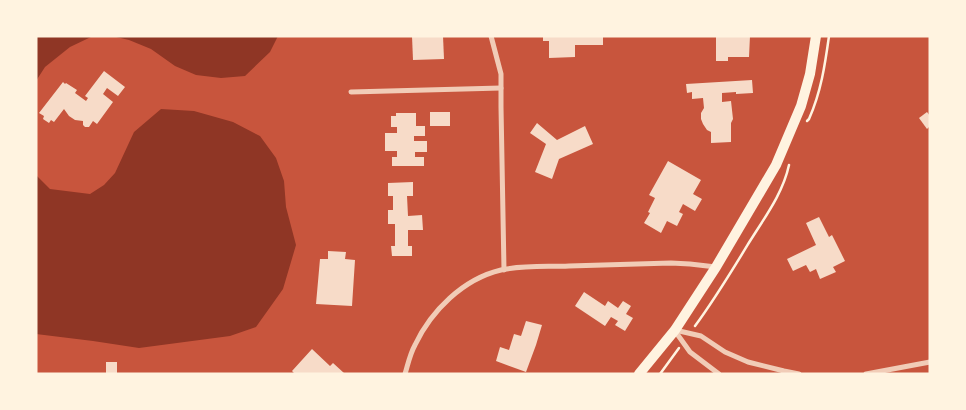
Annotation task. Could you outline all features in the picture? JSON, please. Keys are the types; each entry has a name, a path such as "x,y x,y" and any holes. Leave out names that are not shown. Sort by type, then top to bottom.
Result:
{"main road":[{"path":"639,374 675,330 716,267 776,165 801,106 810,74 816,36"}],"street":[{"path":"491,36 502,74 504,270"},
{"path":"351,92 501,88"},
{"path":"405,374 414,346 439,310 451,297 469,284 489,274 528,267 671,263 716,267"},
{"path":"675,330 690,352 719,374"},
{"path":"675,330 700,336 725,352 748,362 799,374"},
{"path":"866,374 930,362"}],"path":[{"path":"660,374 672,358"}],"shaded area":[{"path":"36,36 93,36 70,47 45,67 36,81"},
{"path":"112,36 278,36 270,52 245,76 221,78 196,75 175,66 151,49 129,40"},
{"path":"161,109 194,111 233,122 260,136 276,158 284,181 286,207 296,245 283,289 256,327 230,336 139,348 36,334 36,175 50,189 90,194 104,185 115,173 134,132"}],"building":[{"path":"412,36 443,36 444,59 413,60"},
{"path":"543,36 603,36 603,45 575,45 575,57 549,58 549,41 543,41"},
{"path":"716,36 750,36 749,57 728,57 728,61 716,61"},
{"path":"104,71 125,87 118,96 107,88 103,94 113,102 97,124 93,121 89,127 85,127 83,121 75,120 64,109 54,122 51,120 49,123 43,119 44,116 39,113 63,82 77,90 75,93 86,101 88,98 85,96"},
{"path":"752,80 753,93 722,93 722,102 731,101 733,119 731,123 731,142 711,143 711,132 707,130 701,119 701,113 704,108 703,98 692,99 692,92 687,93 686,84"},
{"path":"430,112 450,112 450,126 430,126"},
{"path":"927,112 930,116 930,126 927,129 919,118"},
{"path":"396,113 416,113 416,126 425,126 425,136 414,136 414,141 427,141 427,152 415,152 415,157 424,157 424,166 392,166 392,157 397,157 397,151 385,151 385,133 397,133 397,127 391,127 391,116 396,116"},
{"path":"537,123 557,140 585,126 593,144 559,159 552,179 535,172 546,144 530,133"},
{"path":"668,161 701,180 693,194 702,199 695,211 683,204 679,212 683,214 677,226 667,221 661,233 644,223 655,198 649,195"},
{"path":"413,182 413,196 407,196 408,216 422,215 423,230 408,230 408,246 412,246 412,256 392,256 391,246 395,246 395,224 388,224 388,210 393,210 393,196 388,196 388,183"},
{"path":"819,217 829,237 832,235 845,261 833,267 836,272 820,279 816,269 810,272 806,265 793,271 787,259 816,245 806,223"},
{"path":"328,251 346,252 345,259 355,260 352,306 316,304 320,259 328,259"},
{"path":"584,292 605,306 608,301 618,308 623,301 631,306 626,314 633,318 625,331 615,325 618,321 611,317 605,326 575,306"},
{"path":"526,321 542,325 526,372 496,361 500,347 509,350 514,334 521,336"},
{"path":"312,349 330,366 333,363 344,373 295,374 292,371"},
{"path":"106,362 117,362 117,374 106,374"}]}
